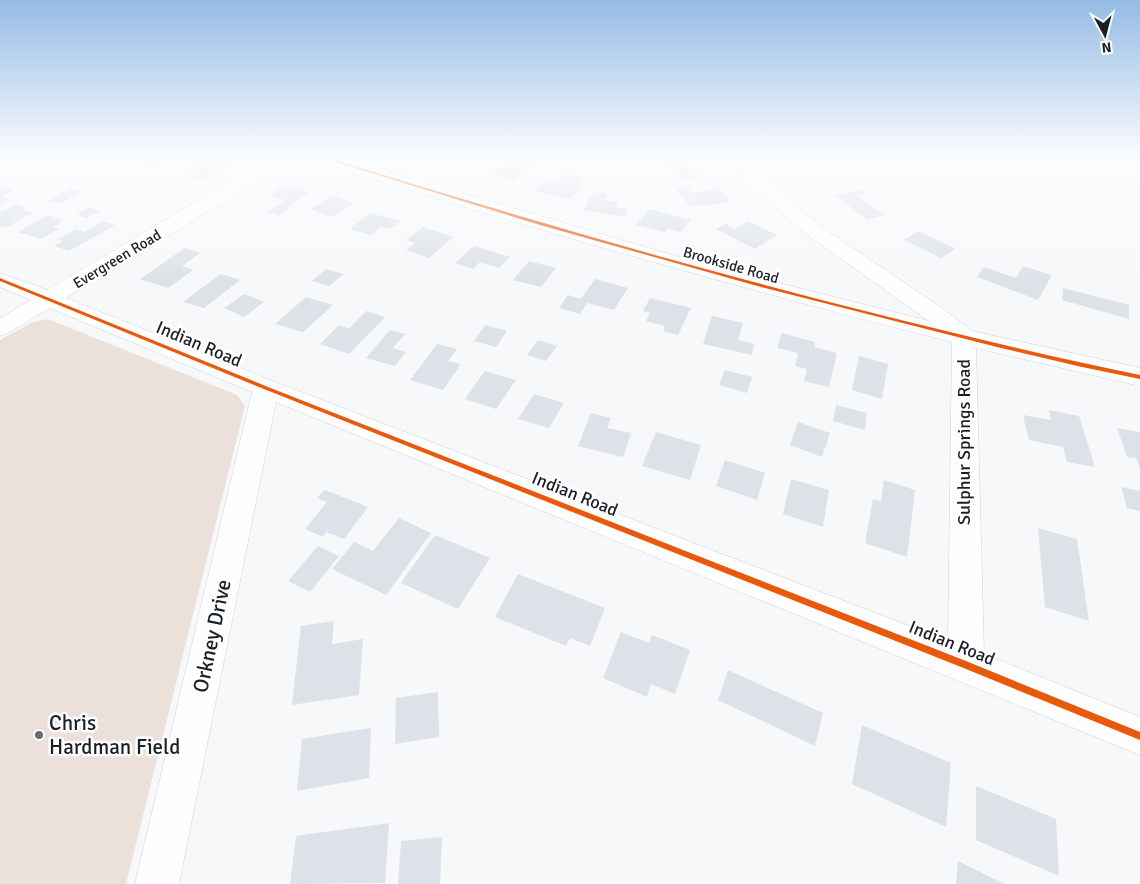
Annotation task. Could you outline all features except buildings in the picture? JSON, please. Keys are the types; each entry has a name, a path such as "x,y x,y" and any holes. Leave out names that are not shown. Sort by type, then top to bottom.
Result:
{"street":[{"name":"Evergreen Road","path":"0,328 216,198"},
{"name":"Brookside Road","path":"456,198 564,231 807,299 1075,364 1140,377"},
{"name":"Sulphur Springs Road","path":"775,198 813,230 931,311 964,337 966,665"},
{"name":"Indian Road","path":"0,279 266,388 966,665 1140,736"},
{"name":"Orkney Drive","path":"157,884 266,388"}],"shaded area":[{"path":"48,319 237,395 245,406 126,884 0,884 0,340 33,322"}],"cycle path":[{"path":"456,198 689,266 837,306 1082,365 1140,377"},
{"path":"0,279 266,388 966,665 1140,736"}],"place":[{"name":"Chris Hardman Field","path":"39,735"}]}
